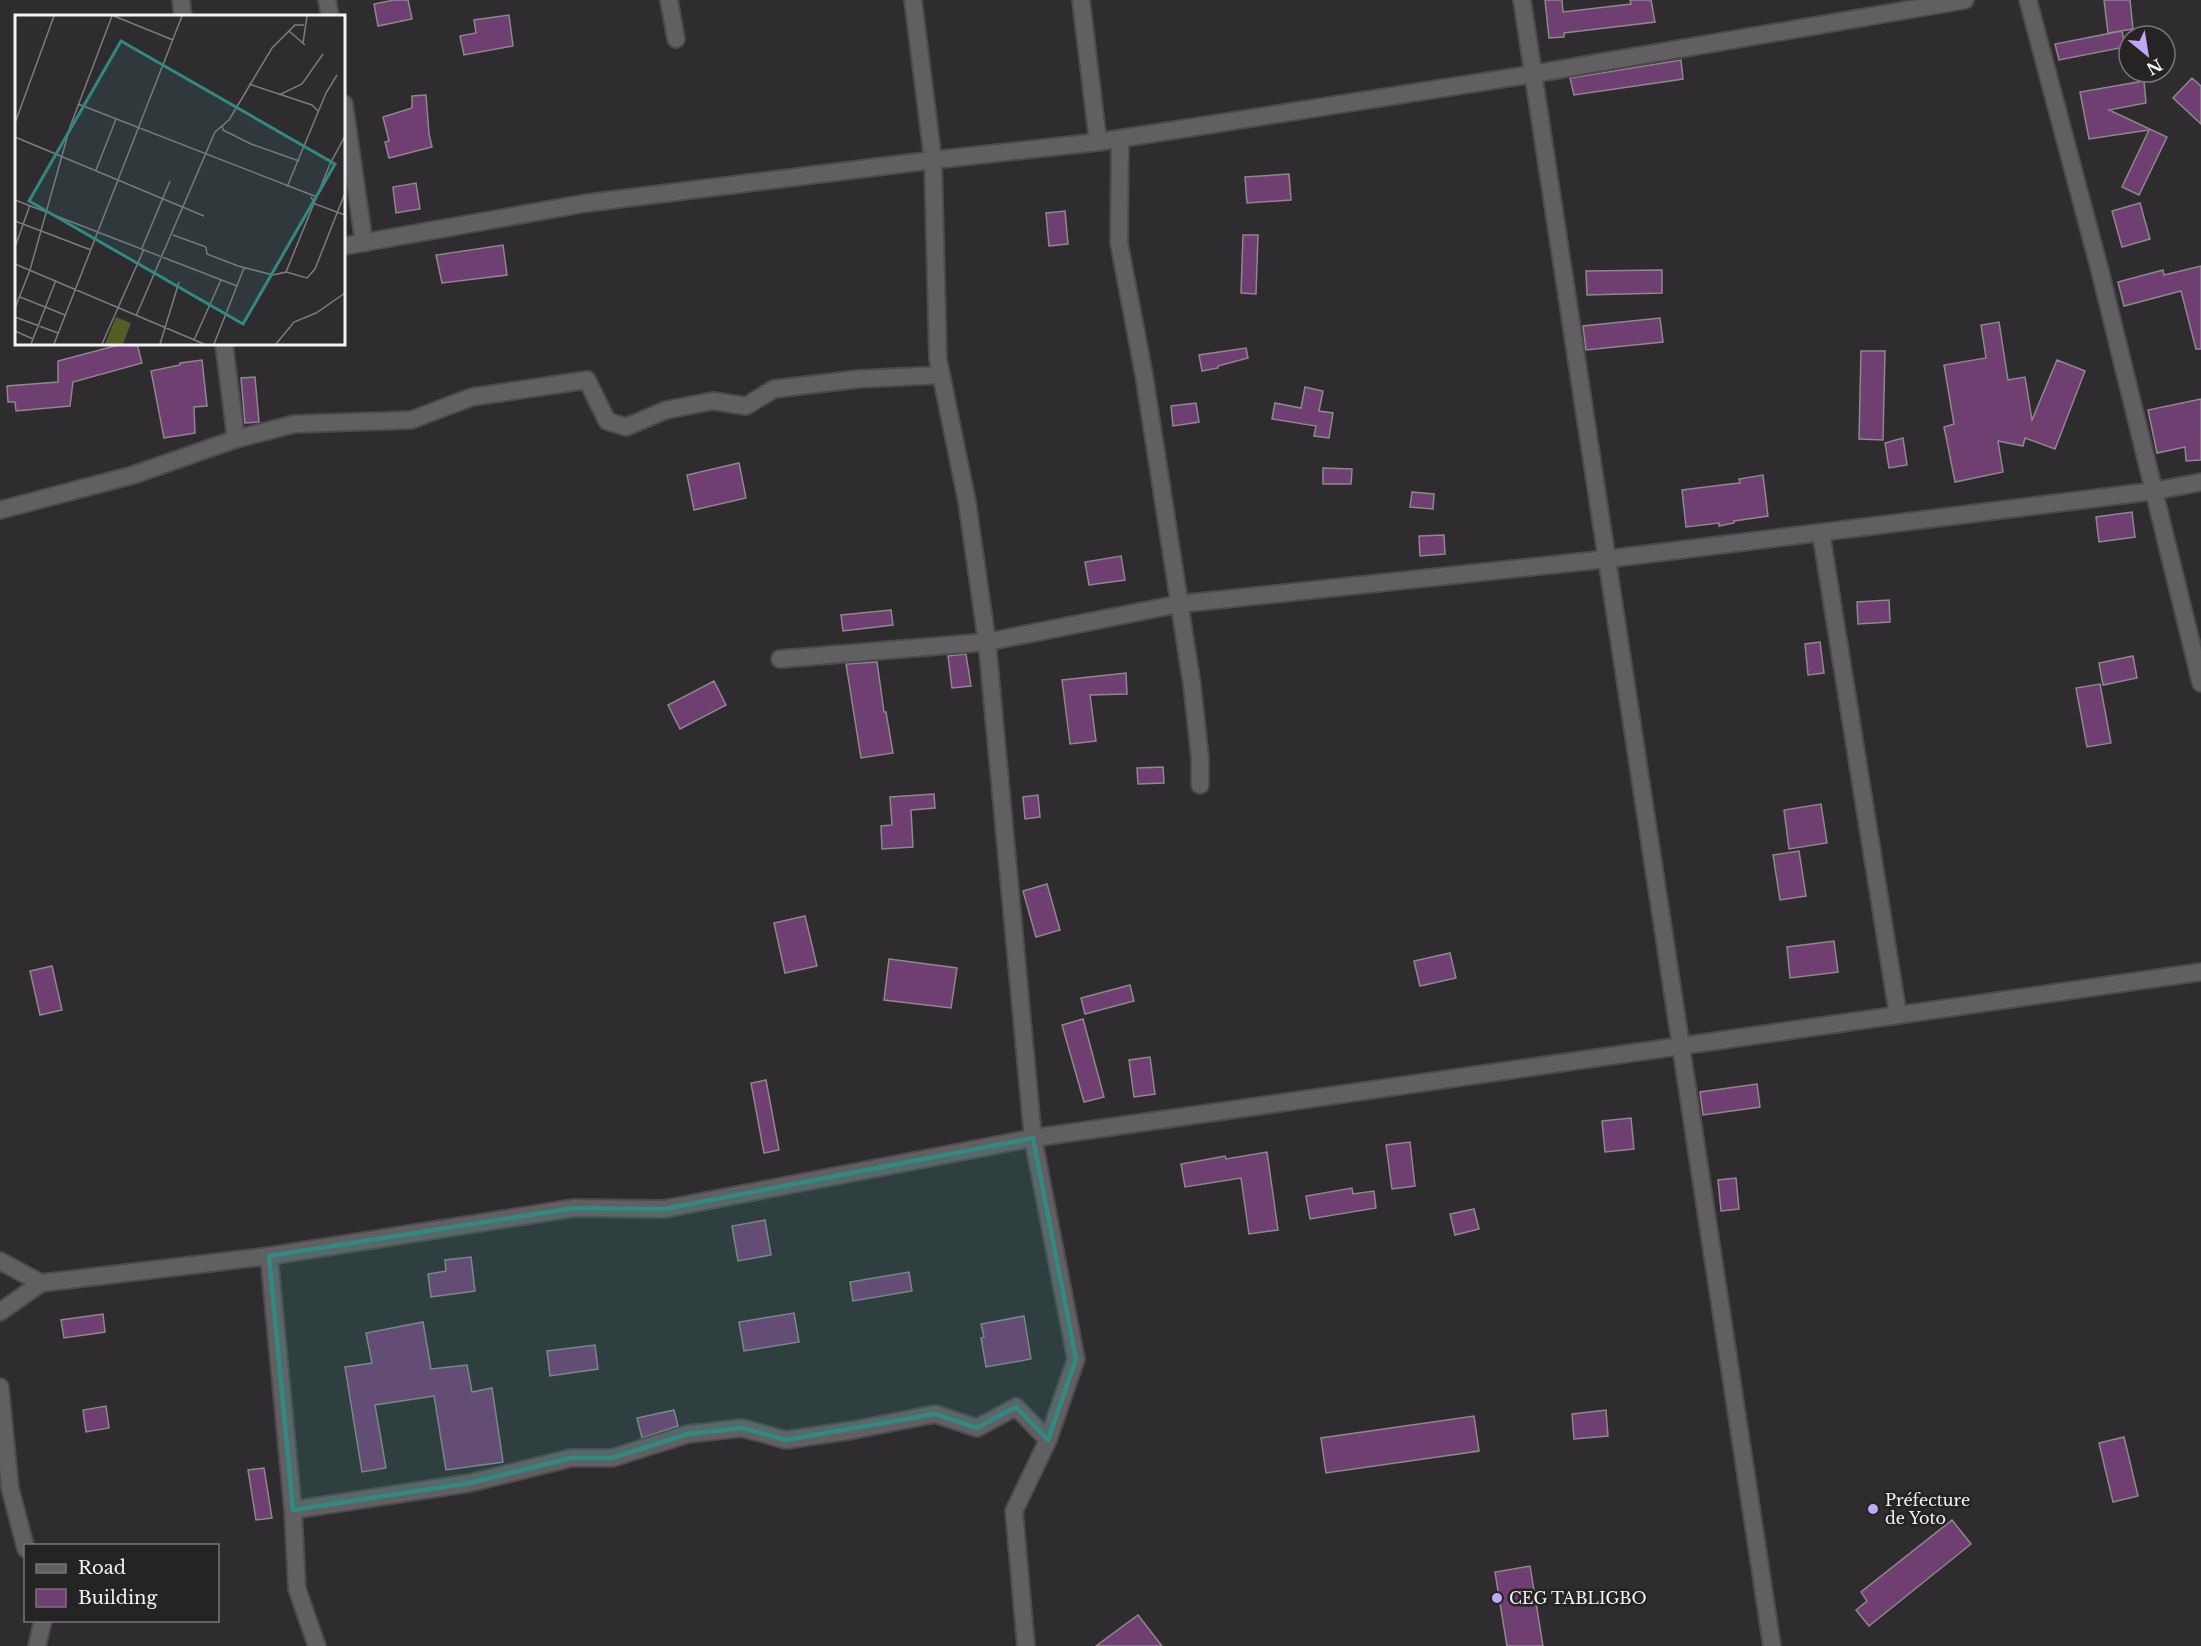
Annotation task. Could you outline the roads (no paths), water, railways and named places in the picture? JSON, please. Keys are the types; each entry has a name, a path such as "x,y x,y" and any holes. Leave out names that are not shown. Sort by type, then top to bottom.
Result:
{"street":[{"path":"181,0 183,15"},
{"path":"327,0 330,15"},
{"path":"669,0 676,39"},
{"path":"913,0 933,160 938,359 968,502 987,642 1033,1138 1076,1359 1048,1440 1014,1511 1026,1646"},
{"path":"1081,0 1098,142"},
{"path":"1522,0 1772,1646"},
{"path":"345,246 587,204 1120,139 1533,74 1965,0"},
{"path":"2028,0 2100,271 2201,683"},
{"path":"345,111 364,243"},
{"path":"1120,139 1119,243 1144,375 1192,685 1200,758 1200,784"},
{"path":"224,345 236,439"},
{"path":"0,510 133,475 236,439 294,424 411,420 472,397 587,380 607,421 626,427 666,410 713,401 746,406 774,389 858,379 941,375"},
{"path":"780,658 987,642 1179,604 1607,559 2154,491 2201,482"},
{"path":"1821,533 1898,1015"},
{"path":"0,1312 41,1283 269,1256 574,1208 664,1209 1033,1138 2201,972"},
{"path":"269,1256 293,1510 297,1589 317,1646"},
{"path":"0,1262 41,1283"},
{"path":"0,1387 10,1488 24,1544"},
{"path":"293,1510 470,1483 571,1458 612,1458 688,1434 742,1428 786,1440 855,1430 935,1414 977,1428 1016,1407 1048,1440"},
{"path":"37,1646 44,1622"}],"place":[{"name":"Préfecture de Yoto","path":"1873,1509"},
{"name":"CEG TABLIGBO","path":"1497,1598"}]}
